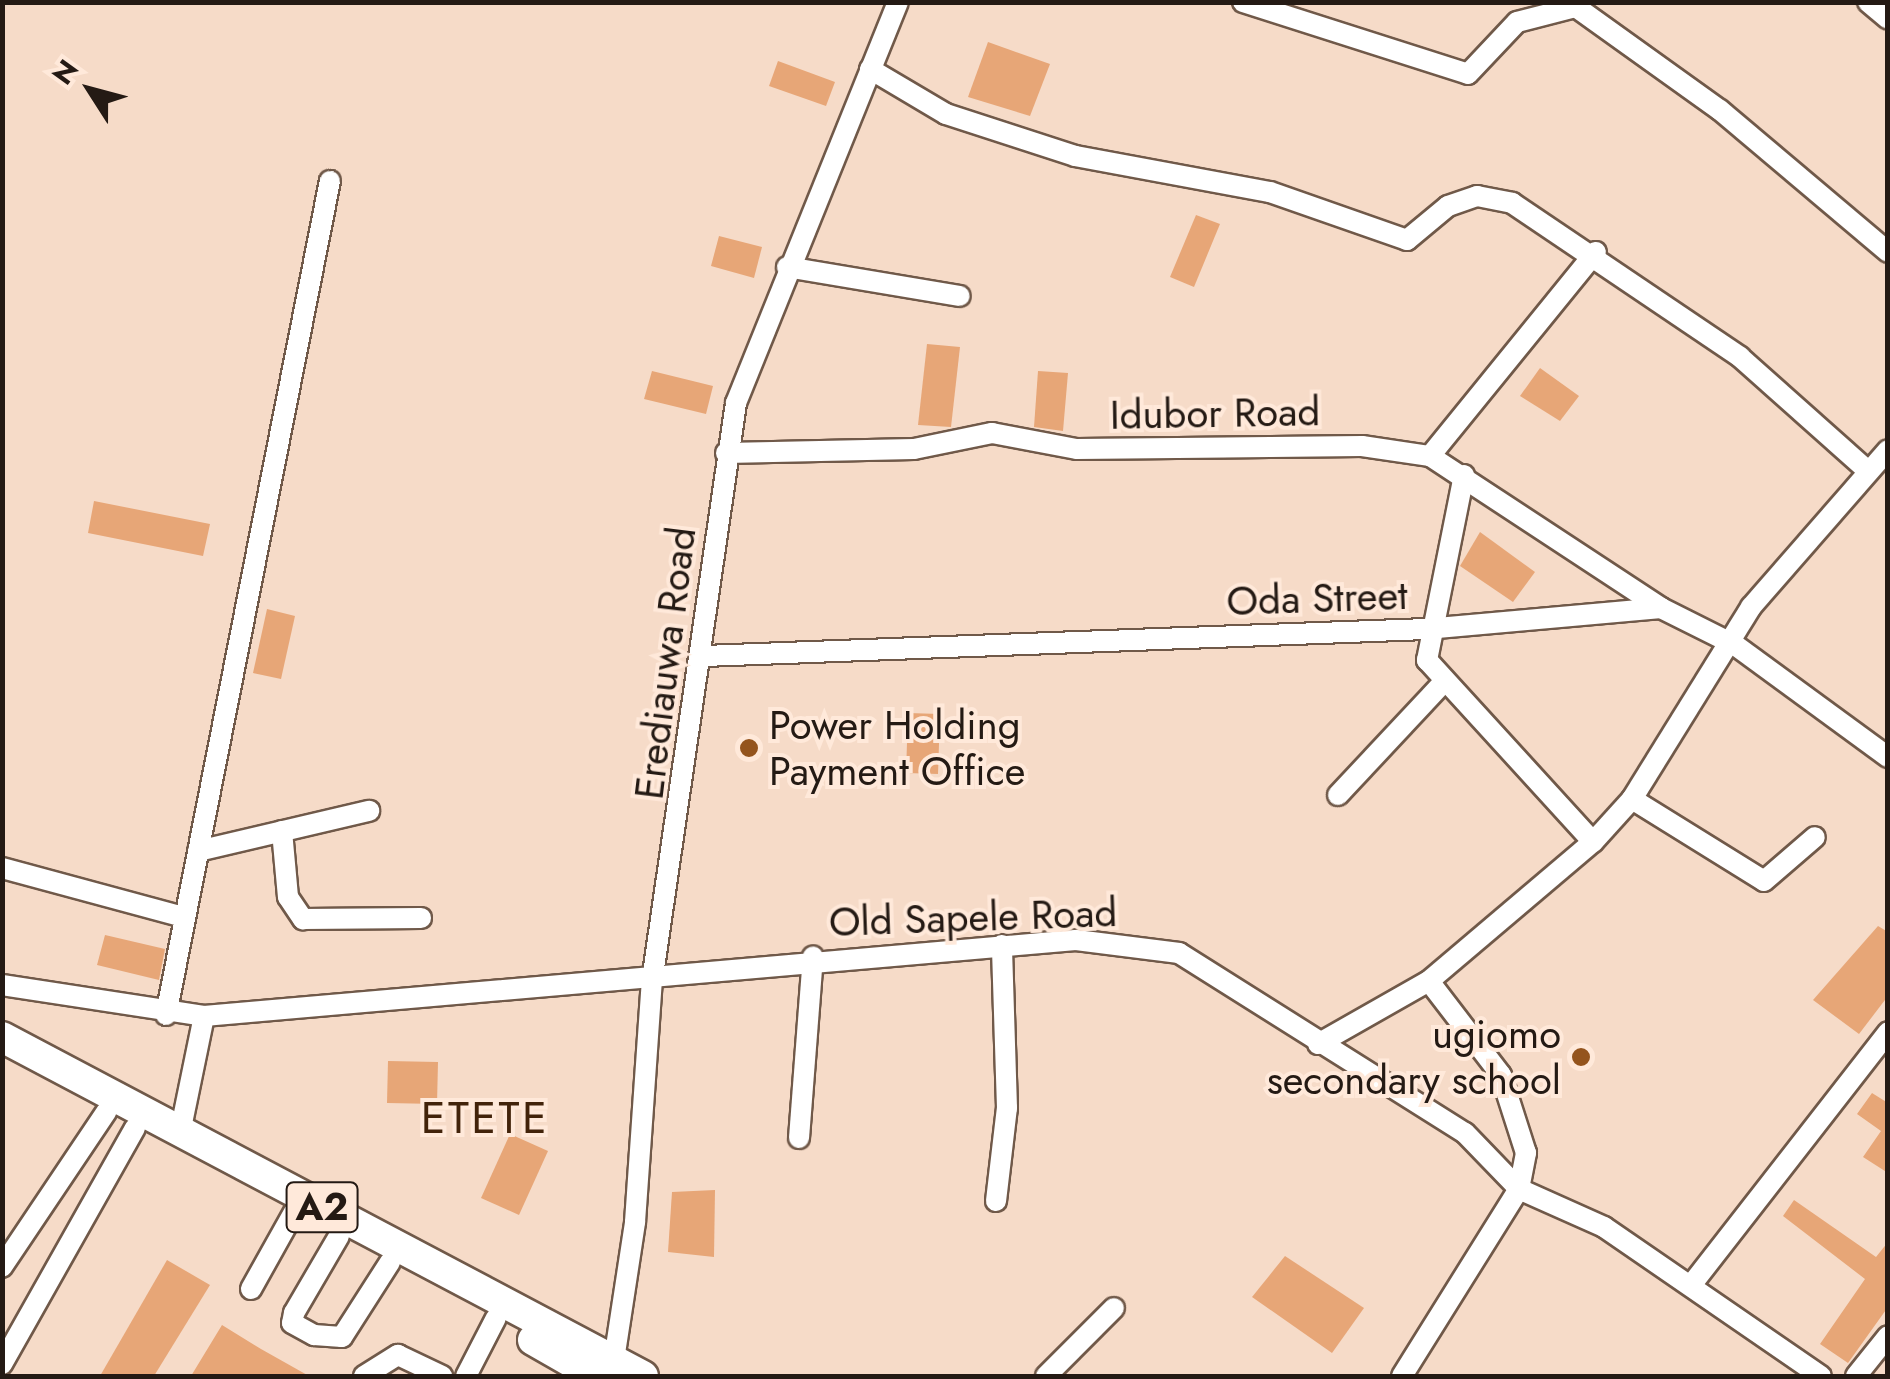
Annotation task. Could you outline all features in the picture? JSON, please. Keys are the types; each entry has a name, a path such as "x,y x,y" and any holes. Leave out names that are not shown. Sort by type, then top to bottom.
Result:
{"highway":[{"name":"A2","path":"2,1037 180,1133 599,1372"},
{"name":"A2","path":"2,1052 135,1128 599,1372 642,1376"}],"street":[{"name":"Erediauwa Road","path":"599,1372 635,1222 652,981 704,656 726,453 787,267 898,2"},
{"path":"1244,2 1468,74 1517,22 1576,7 1720,110 1888,252"},
{"path":"1868,2 1888,19"},
{"path":"870,70 946,114 1075,156 1270,192 1384,235 1414,238 1434,215 1478,196 1512,203 1596,252 1740,356 1868,470"},
{"path":"166,1015 330,181"},
{"path":"1430,456 1596,252"},
{"path":"787,267 960,296"},
{"name":"Idubor Road","path":"726,453 914,449 992,433 1076,450 1362,446 1430,456 1661,608"},
{"path":"1318,1044 1428,981 1593,842 1632,799 1735,645 1751,607 1888,450"},
{"path":"1464,475 1426,629 1427,660 1442,684 1593,842"},
{"path":"1661,608 1735,645 1886,753"},
{"name":"Oda Street","path":"704,656 1426,629 1661,608"},
{"path":"1338,796 1442,684"},
{"path":"1632,799 1764,881 1815,837"},
{"path":"198,851 369,811"},
{"path":"282,831 292,912 315,921 420,918"},
{"path":"2,868 183,917"},
{"name":"Old Sapele Road","path":"2,986 166,1015 204,1016 652,981 813,958 1076,940 1179,953 1465,1133 1520,1189 1604,1227 1692,1284 1820,1376"},
{"path":"996,1201 1007,1108 1002,945"},
{"path":"800,1138 813,958"},
{"path":"1402,1376 1520,1189 1526,1153 1516,1104 1428,981"},
{"path":"180,1133 204,1016"},
{"path":"1692,1284 1888,1032"},
{"path":"2,1267 106,1112"},
{"path":"2,1364 135,1128"},
{"path":"250,1289 294,1212"},
{"path":"340,1236 294,1313 292,1323 314,1336 342,1338 390,1262"},
{"path":"1046,1376 1114,1308"},
{"path":"466,1376 496,1318"},
{"path":"1856,1376 1888,1336"},
{"path":"364,1376 398,1355 442,1376"}],"building":[{"path":"988,42 1050,64 1030,116 968,97"},
{"path":"778,61 835,82 826,106 769,86"},
{"path":"1196,215 1220,224 1194,287 1170,277"},
{"path":"719,236 762,247 754,278 711,266"},
{"path":"927,344 960,347 951,427 918,425"},
{"path":"1540,368 1579,396 1560,421 1520,396"},
{"path":"652,371 713,386 706,414 644,399"},
{"path":"1038,371 1068,373 1063,431 1034,427"},
{"path":"94,501 210,524 203,556 88,533"},
{"path":"1480,532 1535,572 1513,602 1460,566"},
{"path":"267,609 295,616 281,679 253,673"},
{"path":"908,713 940,714 938,774 906,773"},
{"path":"1878,926 1888,932 1888,996 1859,1034 1813,1000"},
{"path":"105,935 165,949 159,980 97,965"},
{"path":"388,1061 438,1062 437,1104 387,1103"},
{"path":"1872,1093 1888,1103 1888,1173 1863,1157 1881,1131 1857,1114"},
{"path":"510,1134 548,1151 519,1215 481,1198"},
{"path":"715,1190 714,1257 668,1252 672,1192"},
{"path":"1794,1200 1876,1257 1888,1242 1888,1307 1848,1363 1820,1344 1865,1279 1783,1216"},
{"path":"1285,1256 1364,1308 1332,1353 1252,1297"},
{"path":"167,1260 210,1285 154,1376 100,1376"},
{"path":"222,1325 261,1349 309,1376 191,1376"}],"place":[{"name":"Power Holding Payment Office","path":"749,748"},
{"name":"ugiomo secondary school","path":"1581,1057"}],"district":[{"name":"ETETE","path":"485,1118"}]}
